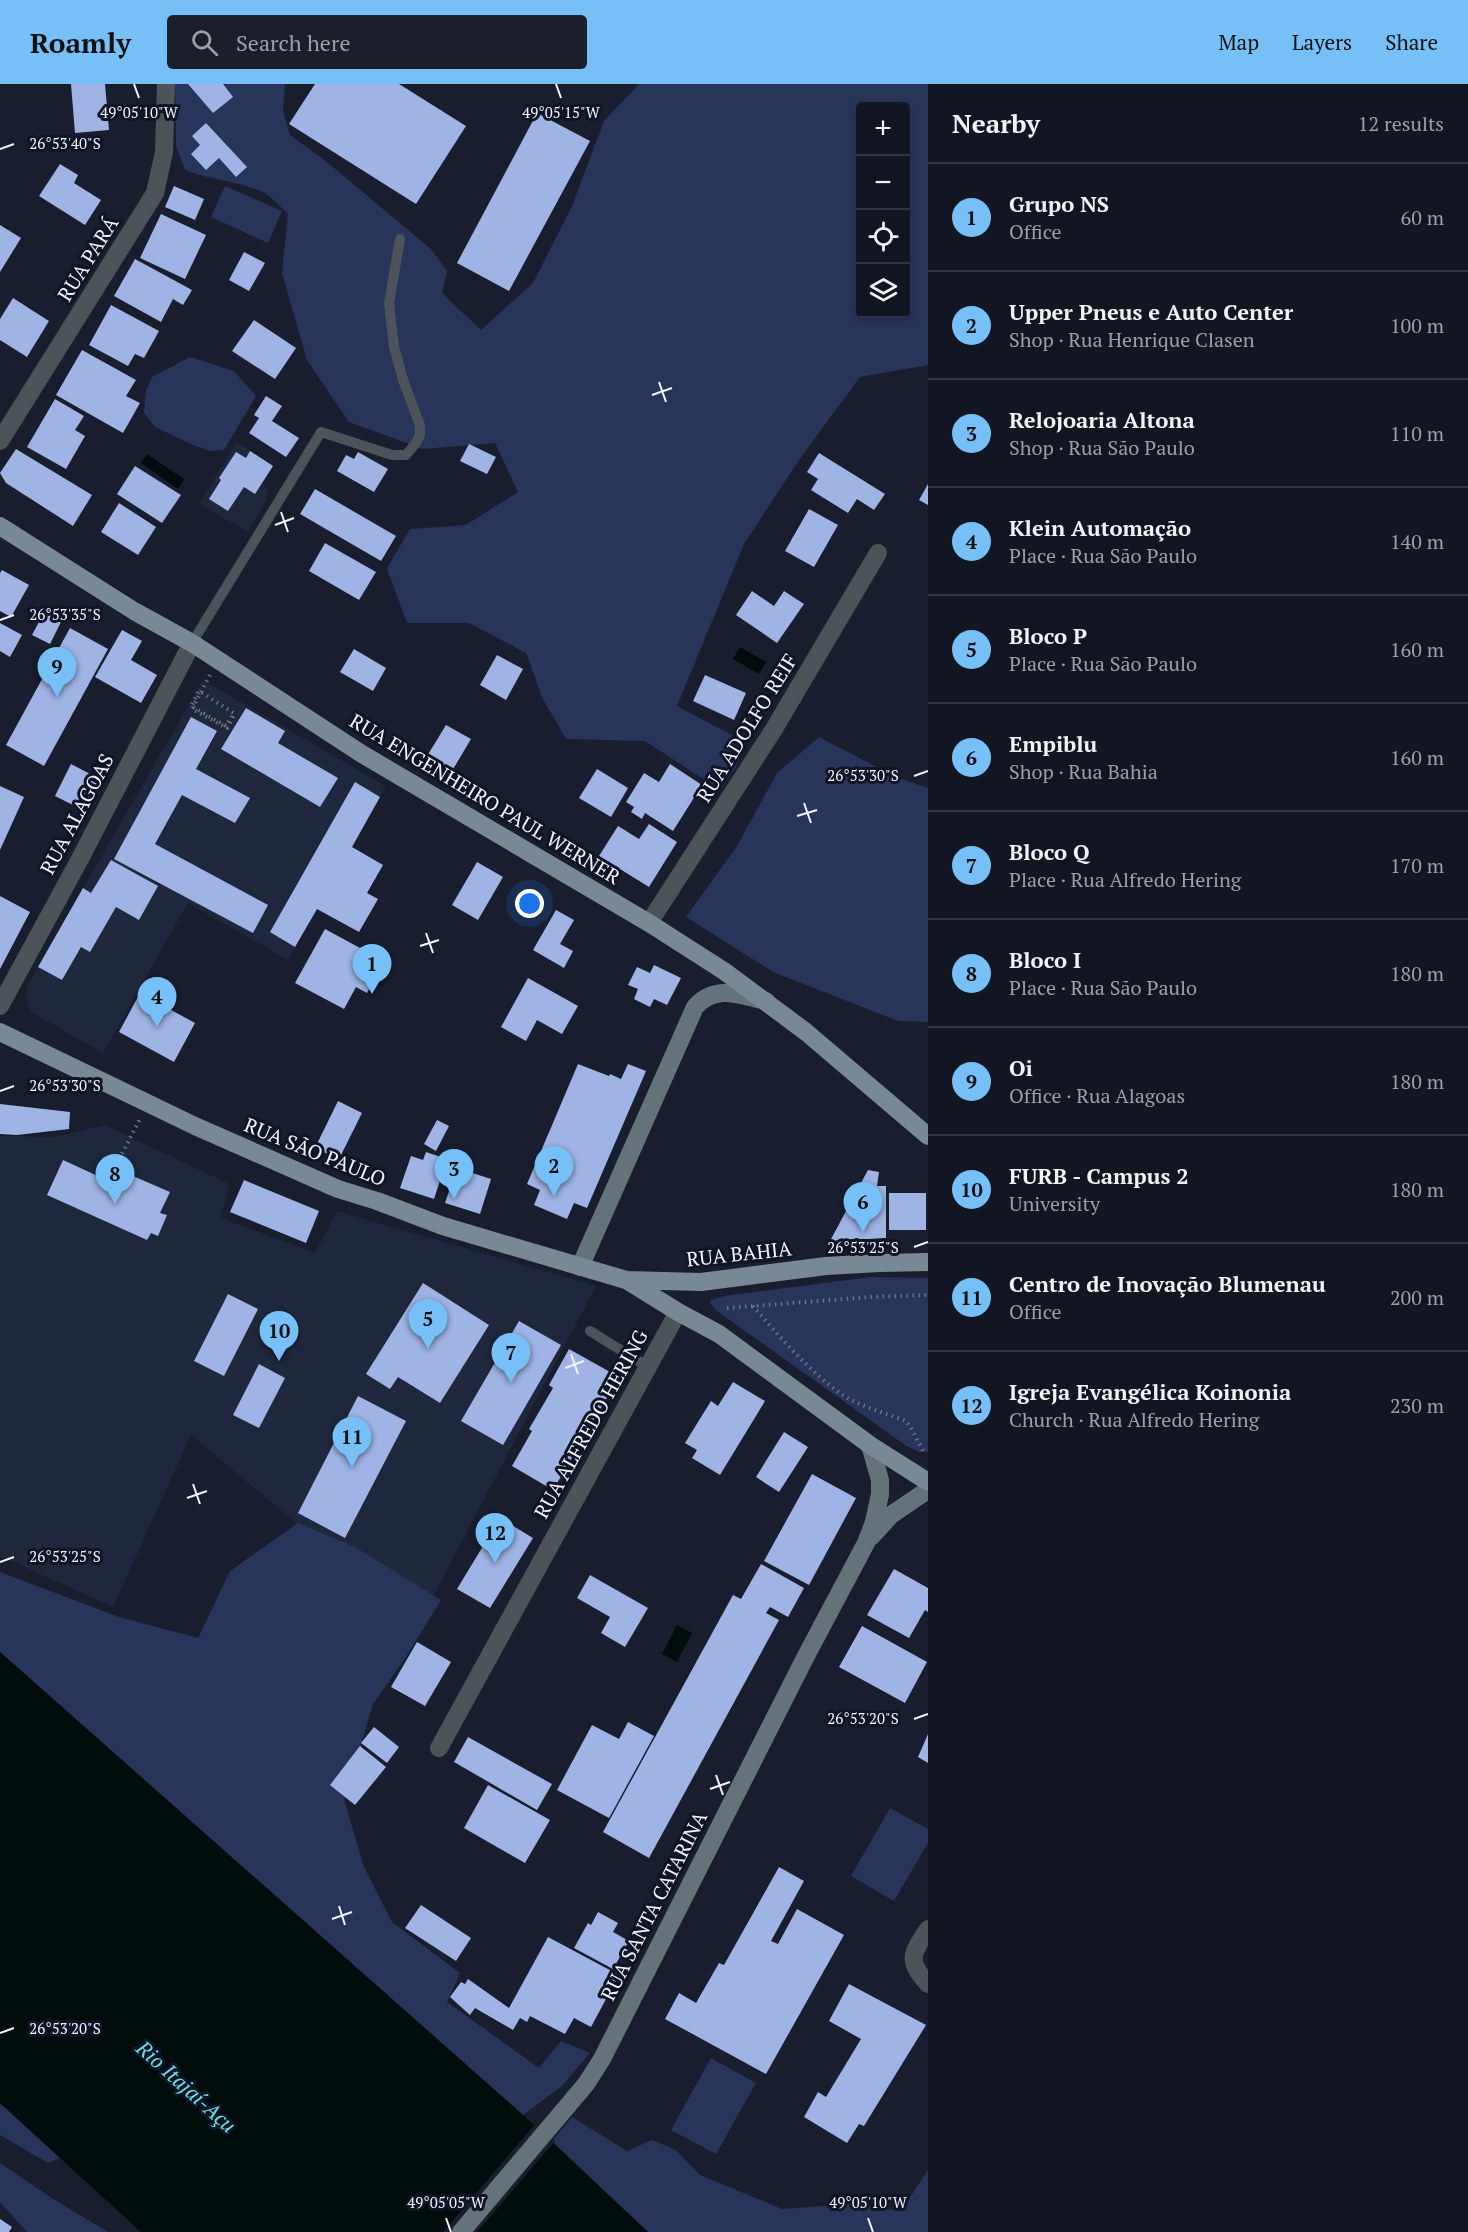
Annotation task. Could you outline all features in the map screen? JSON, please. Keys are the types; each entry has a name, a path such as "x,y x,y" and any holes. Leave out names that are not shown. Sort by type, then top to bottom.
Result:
{"main road":[{"name":"RUA ENGENHEIRO PAUL WERNER","path":"0,526 134,611 192,644 395,774 649,923 724,971 806,1032 928,1137"},
{"path":"580,1267 695,1008 704,998 724,992 767,1002"},
{"name":"RUA SÃO PAULO","path":"0,1032 195,1126 338,1189 442,1226 626,1280"},
{"name":"RUA BAHIA","path":"626,1280 701,1282 826,1266 928,1262"},
{"path":"626,1280 719,1334 870,1446 928,1482"},
{"name":"RUA SANTA CATARINA","path":"461,2232 586,2084 602,2059 806,1656 866,1543 874,1522 880,1494 880,1480 870,1446"},
{"name":"RUA SANTA CATARINA","path":"866,1543 891,1515 928,1490"}],"street":[{"name":"RUA PARÁ","path":"0,441 155,193 164,152 166,84"},
{"name":"RUA ADOLFO REIF","path":"649,923 774,729 878,553"},
{"name":"RUA ALAGOAS","path":"0,1006 192,644"},
{"name":"RUA ALFREDO HERING","path":"439,1748 678,1312"},
{"path":"923,1979 913,1960 913,1954 928,1929"}],"lane":[{"path":"192,644 321,432 392,455 406,455 416,443 420,435 420,425 404,383 394,347 389,303 400,239"},
{"path":"590,1331 648,1367"}],"path":[{"path":"219,661 192,709 227,728 234,715"},
{"path":"199,692 234,715 226,726 191,706 199,692"},
{"path":"111,1175 148,1102"},
{"path":"727,1308 928,1295"},
{"path":"753,1306 816,1373 844,1396 861,1405 906,1421 925,1454"}],"shaded area":[{"path":"175,84 285,84 283,111 290,135 327,162 431,249 447,271 442,293 481,330 533,283 572,206 604,121 639,84 928,84 928,365 860,377 799,460 744,544 677,706 745,742 736,767 720,790 645,741 566,739 543,699 526,653 469,623 407,623 387,568 410,529 466,525 518,492 495,443 423,449 349,422 307,360 282,273 288,214 263,192 185,170 176,146"},
{"path":"225,186 282,211 268,243 211,217"},
{"path":"190,357 234,371 256,396 224,450 211,451 193,445 155,427 144,413 146,391 152,377"},
{"path":"237,442 273,466 263,482 268,493 267,499 248,532 199,504"},
{"path":"203,680 386,786 288,960 188,903 103,1053 33,1013 28,1007 26,993 28,984"},
{"path":"819,737 896,777 928,788 928,1022 898,1021 773,972 686,917 737,846 777,773"},
{"path":"105,1125 229,1184 221,1218 315,1253 337,1211 596,1286 418,1625 191,1435 113,1607 0,1556 0,1136 55,1137"},
{"path":"871,1277 928,1278 928,1452 919,1452 905,1445 717,1311 710,1303 711,1300 724,1296"},
{"path":"298,1523 355,1547 441,1600 406,1657 373,1704 344,1800 364,1867 392,1922 460,1973 447,2002 539,2068 561,2041 590,2053 562,2086 523,2115 0,1652 0,1572 119,1617 198,1638 230,1571"},
{"path":"890,1808 928,1829 928,1843 894,1901 851,1876"},
{"path":"711,2058 756,2083 716,2154 671,2130"},
{"path":"0,2103 60,2158 48,2163 0,2135"},
{"path":"572,2117 627,2151 652,2140 676,2150 700,2175 782,2209 850,2204 901,2211 928,2170 928,2232 648,2232 552,2141"},
{"path":"0,2163 108,2232 27,2232 0,2202"}],"water":[{"path":"147,454 184,479 178,489 141,463"},
{"path":"740,647 766,662 759,674 733,659"},
{"path":"677,1625 692,1633 677,1662 662,1654"},
{"name":"Rio Itajaí-Açu","path":"0,1652 523,2115 648,2232 141,2232 0,2103"}],"pier":[{"path":"536,2123 555,2141 477,2232 443,2232"}],"building":[{"path":"71,84 105,84 109,130 75,133"},
{"path":"188,84 223,84 233,97 213,113"},
{"path":"315,84 399,84 466,126 416,204 289,124"},
{"path":"537,113 590,141 509,291 457,263"},
{"path":"206,123 247,167 236,177 219,158 206,170 191,154 200,145 192,136"},
{"path":"60,164 78,175 74,183 101,200 85,225 39,196"},
{"path":"174,186 204,199 195,220 165,207"},
{"path":"161,214 206,235 185,279 140,258"},
{"path":"0,225 21,238 0,272"},
{"path":"244,252 265,263 249,291 229,280"},
{"path":"135,259 192,290 183,305 173,299 161,322 114,296"},
{"path":"13,298 49,321 27,357 0,340 0,319"},
{"path":"111,305 159,331 144,358 135,354 128,366 89,345"},
{"path":"254,320 296,348 275,379 232,351"},
{"path":"82,350 136,380 126,396 140,403 123,433 56,395"},
{"path":"266,396 282,406 272,421 299,438 286,457 249,433 259,418 254,415"},
{"path":"55,399 84,416 75,430 85,436 66,469 27,447"},
{"path":"469,444 496,457 487,474 460,461"},
{"path":"16,449 92,495 73,526 6,483 0,473"},
{"path":"250,451 273,466 255,494 244,487 228,511 209,499 236,452 246,458"},
{"path":"358,452 388,469 374,492 337,471 346,455 354,459"},
{"path":"819,453 885,494 874,510 857,499 848,513 811,490 818,479 807,472"},
{"path":"135,466 181,495 162,523 117,494"},
{"path":"928,484 928,505 919,500"},
{"path":"315,489 396,536 381,561 300,514"},
{"path":"119,503 156,527 138,555 101,532"},
{"path":"809,509 838,525 814,567 785,551"},
{"path":"325,543 376,572 359,600 309,571"},
{"path":"2,570 29,585 11,617 0,611 0,573"},
{"path":"752,591 774,606 784,591 804,604 777,643 736,615"},
{"path":"47,607 64,616 50,644 32,635"},
{"path":"0,623 22,635 10,657 0,651"},
{"path":"70,628 108,649 44,766 6,745"},
{"path":"122,630 142,641 131,660 157,675 141,703 95,677"},
{"path":"354,649 386,668 373,691 340,672"},
{"path":"497,655 523,669 506,700 480,685"},
{"path":"705,675 746,693 734,720 693,701"},
{"path":"246,708 285,731 278,743 338,778 320,807 221,749"},
{"path":"191,717 217,731 196,769 250,798 235,823 182,795 155,844 268,905 253,933 114,859"},
{"path":"446,725 471,739 449,776 424,761"},
{"path":"71,764 92,775 90,780 101,786 87,812 55,796"},
{"path":"670,764 702,785 673,831 645,813 642,819 631,812 634,807 626,802 644,773 659,782"},
{"path":"597,769 628,788 611,817 579,798"},
{"path":"355,782 380,797 352,847 383,865 367,893 378,899 359,932 317,909 295,947 270,932"},
{"path":"0,786 24,797 0,850"},
{"path":"649,824 677,842 649,887 599,856 618,826 639,839"},
{"path":"111,860 158,886 139,920 116,907 90,952 81,947 62,980 38,967 83,888 91,893"},
{"path":"477,862 503,877 478,920 452,905"},
{"path":"0,896 30,912 0,969"},
{"path":"556,910 574,920 560,944 573,951 564,968 533,950"},
{"path":"325,929 384,961 367,993 356,987 344,1009 295,983"},
{"path":"654,965 681,978 667,1005 654,999 650,1007 634,999 638,989 628,985 637,967 650,973"},
{"path":"528,978 578,1006 562,1034 537,1020 526,1041 501,1027"},
{"path":"140,993 195,1023 174,1062 119,1032"},
{"path":"578,1064 621,1079 628,1064 646,1071 587,1208 574,1203 567,1219 534,1205 540,1190 527,1184"},
{"path":"338,1101 362,1113 339,1159 315,1148"},
{"path":"0,1104 70,1112 69,1129 17,1135 0,1134"},
{"path":"437,1120 449,1126 436,1151 424,1144"},
{"path":"426,1152 447,1159 434,1199 400,1188 411,1156 423,1160"},
{"path":"63,1160 113,1183 119,1170 170,1192 160,1213 167,1215 158,1236 151,1233 147,1240 47,1195"},
{"path":"457,1168 491,1179 480,1214 445,1203"},
{"path":"868,1170 879,1172 877,1186 886,1186 886,1238 830,1241"},
{"path":"244,1180 319,1211 306,1243 230,1212"},
{"path":"889,1193 926,1193 926,1230 889,1230"},
{"path":"423,1283 489,1325 440,1403 398,1377 390,1389 366,1374"},
{"path":"228,1294 258,1309 224,1376 194,1361"},
{"path":"519,1321 561,1345 503,1445 461,1421"},
{"path":"569,1349 619,1377 553,1490 512,1466 532,1431 529,1429 553,1388 549,1385"},
{"path":"259,1364 285,1378 259,1428 233,1415"},
{"path":"733,1382 765,1401 720,1475 692,1458 697,1450 685,1443 711,1401 718,1406"},
{"path":"358,1396 406,1421 345,1538 298,1513"},
{"path":"784,1432 808,1447 779,1492 756,1477"},
{"path":"812,1474 856,1498 809,1585 764,1561"},
{"path":"500,1518 533,1538 490,1608 457,1589"},
{"path":"761,1564 804,1588 788,1617 770,1607 766,1613 779,1620 649,1858 603,1832 733,1595 741,1599"},
{"path":"894,1569 928,1588 928,1612 925,1610 909,1638 867,1615"},
{"path":"590,1575 648,1608 625,1647 601,1633 610,1617 577,1598"},
{"path":"862,1626 927,1662 905,1703 839,1667"},
{"path":"417,1642 451,1662 425,1706 391,1687"},
{"path":"628,1722 654,1736 609,1818 557,1790 592,1725 619,1739"},
{"path":"374,1727 399,1747 387,1763 361,1743"},
{"path":"928,1734 928,1763 918,1757"},
{"path":"468,1737 552,1784 537,1810 454,1762"},
{"path":"360,1746 386,1767 355,1805 330,1785"},
{"path":"488,1785 550,1820 525,1863 464,1828"},
{"path":"779,1867 804,1881 771,1941 778,1944 797,1909 844,1935 766,2074 665,2019 679,1993 696,2003 719,1963 724,1965"},
{"path":"421,1905 471,1938 456,1961 405,1928"},
{"path":"598,1912 618,1923 613,1932 629,1941 613,1969 574,1948 588,1923 591,1925"},
{"path":"548,1937 619,1975 591,2027 574,2018 565,2034 530,2016 527,2022 520,2018 513,2030 475,2008 470,2015 450,1997 461,1982 465,1984 468,1979 509,2008"},
{"path":"849,1984 926,2025 864,2126 859,2124 847,2143 804,2117 818,2092 826,2097 861,2039 829,2021"},
{"path":"0,2219 12,2227 9,2232 0,2232"}],"place":[{"name":"Oi","path":"57,697"},
{"name":"Grupo NS","path":"372,994"},
{"name":"Klein Automação","path":"157,1027"},
{"name":"Upper Pneus e Auto Center","path":"554,1196"},
{"name":"Relojoaria Altona","path":"454,1199"},
{"name":"Bloco I","path":"115,1204"},
{"name":"Empiblu","path":"863,1232"},
{"name":"Bloco P","path":"428,1349"},
{"name":"FURB - Campus 2","path":"279,1361"},
{"name":"Bloco Q","path":"511,1383"},
{"name":"Centro de Inovação Blumenau","path":"352,1467"},
{"name":"Igreja Evangélica Koinonia","path":"495,1563"}]}
